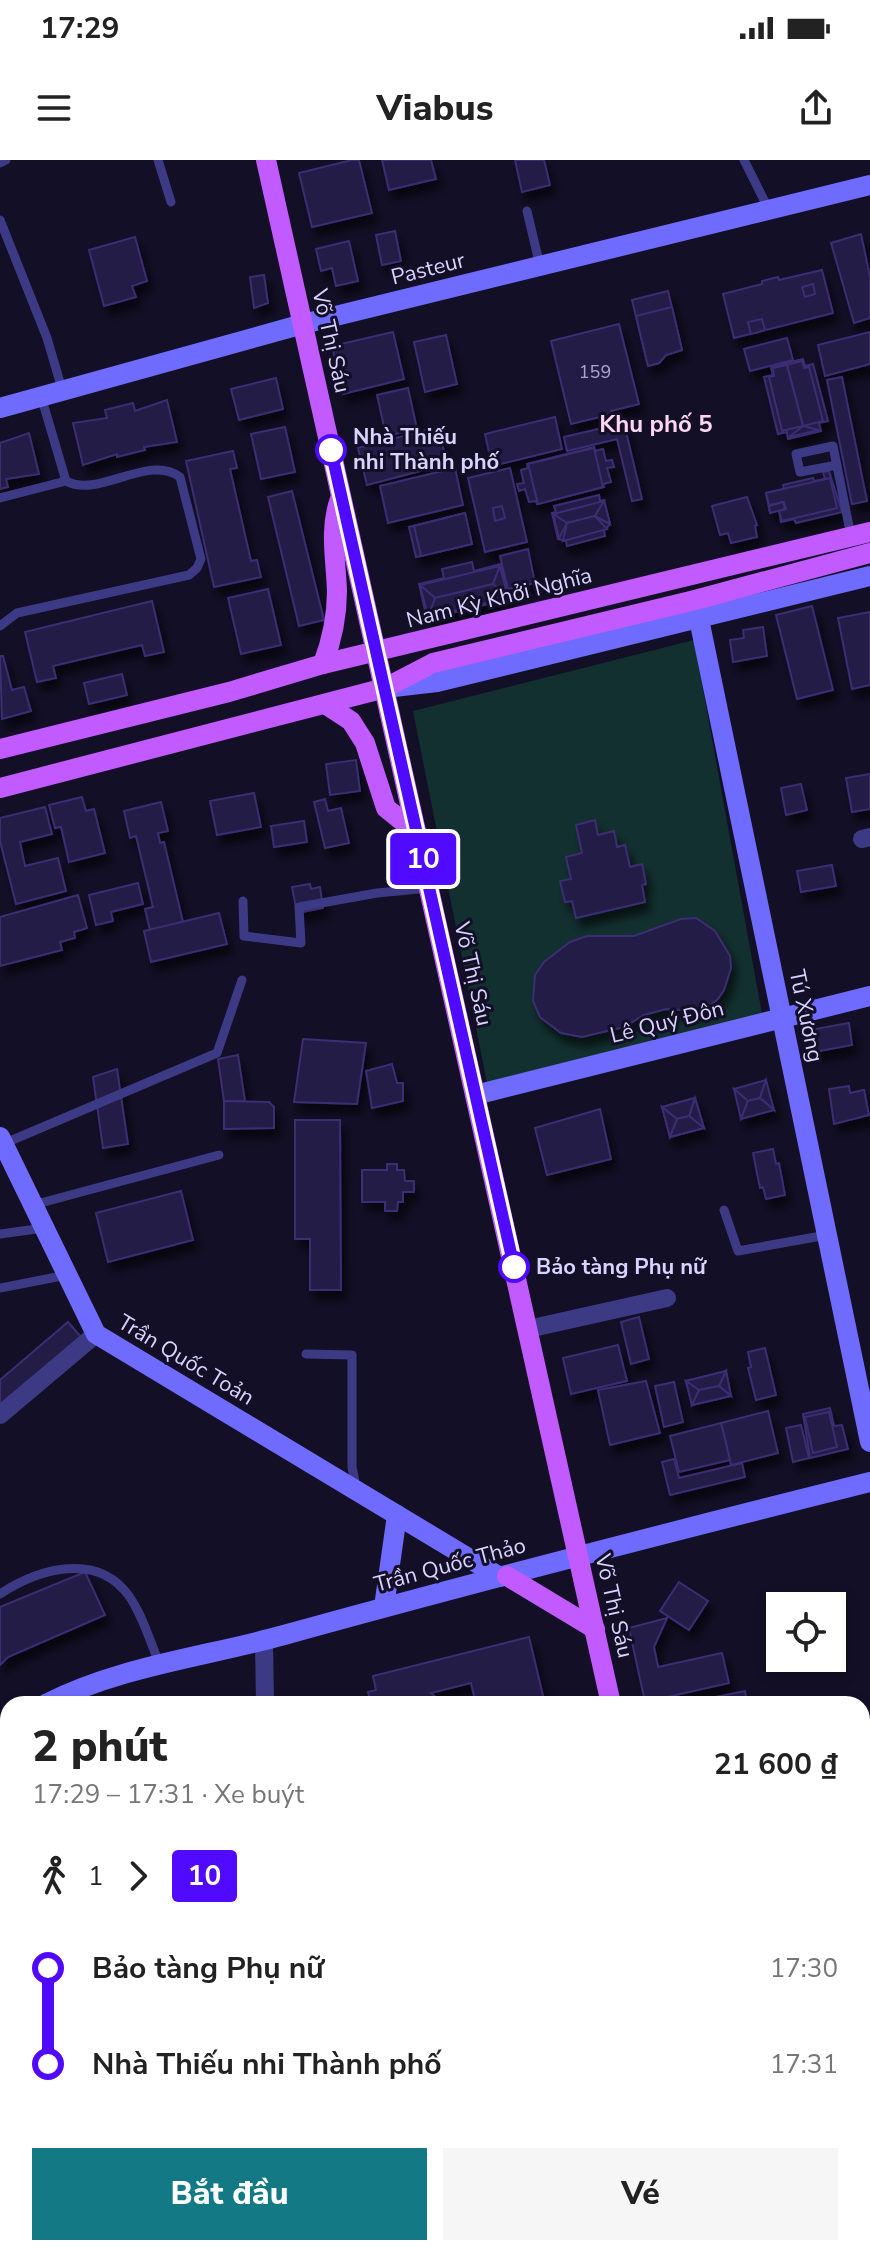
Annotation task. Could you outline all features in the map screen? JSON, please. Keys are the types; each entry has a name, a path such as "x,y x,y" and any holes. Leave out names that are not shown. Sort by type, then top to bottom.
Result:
{"main road":[{"name":"Võ Thị Sáu","path":"266,160 609,1696"},
{"path":"323,664 334,635 337,591 334,515 341,495"},
{"name":"Nam Kỳ Khởi Nghĩa","path":"0,749 229,692 323,664 861,534"},
{"path":"0,788 385,688 433,663 698,609 870,553"},
{"path":"325,704 351,721 365,743 386,808 417,833"},
{"path":"503,1576 595,1629"}],"street":[{"name":"Pasteur","path":"0,408 303,324 870,185"},
{"path":"698,609 870,576"},
{"name":"Tú Xương","path":"698,609 870,1442"},
{"name":"Lê Quý Đôn","path":"475,1095 870,996"},
{"name":"Trần Quốc Toản","path":"2,1141 96,1334 503,1576"},
{"path":"528,1329 667,1298"},
{"path":"0,1415 96,1334"},
{"name":"Trần Quốc Thảo","path":"65,1696 98,1682 160,1665 264,1641 578,1555 870,1482"},
{"path":"384,1607 397,1515"},
{"path":"264,1641 265,1696"}],"lane":[{"path":"0,163 6,160"},
{"path":"158,160 171,202"},
{"path":"744,160 769,210"},
{"path":"527,211 540,266"},
{"path":"0,220 47,338 62,389"},
{"path":"41,396 66,481"},
{"path":"837,465 800,472 796,454 833,446 861,534"},
{"path":"0,498 66,481 74,485 151,470 170,470 180,477 201,559 189,575 17,613 0,626"},
{"path":"243,901 244,936 301,943 299,907 377,893 430,888"},
{"path":"2,1141 217,1053 242,980"},
{"path":"33,1205 219,1155"},
{"path":"724,1210 738,1251 827,1235"},
{"path":"0,1234 44,1228"},
{"path":"0,1288 68,1275"},
{"path":"306,1354 352,1355 352,1467 356,1491"},
{"path":"0,1594 19,1582 55,1569 96,1569 116,1582 128,1596 160,1665"}],"green space":[{"path":"694,640 762,1014 487,1083 413,711"}],"building":[{"path":"359,160 372,213 312,227 299,173"},
{"path":"382,160 431,160 436,179 389,190"},
{"path":"515,160 544,160 550,185 522,192"},
{"path":"395,231 401,261 382,265 376,235"},
{"path":"861,234 870,277 870,318 854,323 831,243"},
{"path":"135,237 147,281 132,286 136,297 104,306 89,250"},
{"path":"349,241 358,281 336,286 332,268 321,271 316,249"},
{"path":"822,270 833,313 734,338 723,294 778,277 779,280"},
{"path":"264,275 268,303 254,308 250,277"},
{"path":"813,284 815,294 805,297 802,287"},
{"path":"668,291 682,350 648,366 632,300"},
{"path":"672,307 682,350 648,366 636,316"},
{"path":"762,319 765,330 751,334 748,322"},
{"path":"619,324 639,404 571,424 551,341"},
{"path":"393,332 404,379 343,394 332,346"},
{"path":"870,332 870,364 825,376 818,345"},
{"path":"446,335 457,384 425,392 414,342"},
{"path":"787,338 793,360 750,371 744,349"},
{"path":"803,359 805,366 813,364 828,421 819,423 821,431 788,439 787,432 778,434 764,377 773,375 771,367"},
{"path":"802,361 804,368 809,367 823,421 803,426 787,365"},
{"path":"787,365 803,426 782,431 769,377 774,376 773,368"},
{"path":"842,377 867,501 852,504 827,380"},
{"path":"276,378 283,409 239,420 231,389"},
{"path":"408,388 417,429 386,436 377,395"},
{"path":"167,400 177,442 144,447 145,450 117,457 117,454 83,465 73,423 107,418 105,410 133,403 135,411"},
{"path":"555,417 562,449 492,466 485,434"},
{"path":"624,423 642,499 632,501 617,439 567,451 564,437"},
{"path":"803,426 819,430 789,437"},
{"path":"285,427 295,472 261,479 251,434"},
{"path":"438,427 447,464 367,485 358,448"},
{"path":"29,433 39,474 6,479 8,487 0,489 0,443"},
{"path":"594,447 595,451 603,449 606,461 612,460 614,467 607,468 611,482 603,484 604,487 537,504 536,501 529,502 525,489 519,491 517,484 524,483 521,470 528,468 527,464"},
{"path":"594,448 603,487 538,504 528,464"},
{"path":"233,451 237,468 230,469 251,561 257,560 261,577 214,587 186,461"},
{"path":"455,468 463,505 388,523 380,486"},
{"path":"510,468 527,542 485,552 468,478"},
{"path":"829,471 842,512 796,523 794,519 781,522 779,510 770,513 766,493 784,489 783,485 813,478 814,481 825,479 823,472"},
{"path":"830,478 837,508 782,521 779,511 786,509 784,502 769,505 766,493"},
{"path":"292,491 324,620 299,626 268,497"},
{"path":"599,495 600,501 604,500 610,524 604,531 605,536 567,546 566,541 558,539 552,513 556,512 554,506"},
{"path":"747,497 757,525 757,537 731,543 728,533 720,535 712,506"},
{"path":"604,501 595,516 567,523 553,514"},
{"path":"604,501 610,524 595,516"},
{"path":"783,502 785,509 770,513 769,506"},
{"path":"502,506 505,518 495,521 493,508"},
{"path":"465,513 472,544 416,557 409,527"},
{"path":"465,513 472,544 421,556 414,526"},
{"path":"553,514 567,523 559,538"},
{"path":"595,516 607,529 563,541 567,523"},
{"path":"528,549 535,583 508,589 500,556"},
{"path":"472,562 474,571 501,564 509,599 427,619 419,584 444,578 442,569"},
{"path":"500,566 493,584 435,598 420,585"},
{"path":"500,566 508,598 493,584"},
{"path":"493,584 508,598 428,617 435,598"},
{"path":"420,585 435,598 428,617"},
{"path":"268,589 281,645 241,654 228,598"},
{"path":"152,601 164,652 145,656 142,645 53,666 56,678 37,682 25,632"},
{"path":"812,606 833,690 797,699 776,615"},
{"path":"870,612 870,685 852,689 838,618"},
{"path":"763,627 767,656 733,662 730,640 744,638 743,630"},
{"path":"0,656 3,656 12,690 24,687 31,711 2,719"},
{"path":"122,674 127,695 89,704 84,683"},
{"path":"356,760 360,791 330,795 326,764"},
{"path":"870,774 870,809 852,812 846,778"},
{"path":"801,784 807,810 786,815 781,788"},
{"path":"254,793 261,827 217,835 210,801"},
{"path":"82,797 86,811 94,809 105,853 69,862 61,827 55,828 49,805"},
{"path":"325,799 328,811 341,808 349,843 325,848 314,802"},
{"path":"161,802 168,831 158,833 160,843 164,842 183,922 150,930 145,909 153,907 136,836 130,838 124,811"},
{"path":"45,807 52,834 20,842 25,866 58,858 66,891 16,904 0,841 0,818"},
{"path":"595,820 598,835 614,831 617,847 625,845 630,867 642,864 646,884 642,885 645,902 576,918 572,901 565,902 560,881 571,879 566,857 582,853 576,825"},
{"path":"304,821 307,842 274,847 271,826"},
{"path":"832,865 836,886 801,892 797,871"},
{"path":"138,883 143,904 111,912 113,921 96,925 89,895"},
{"path":"310,884 311,889 320,887 323,908 297,913 292,887"},
{"path":"78,895 87,928 74,932 75,938 60,942 62,950 0,966 0,917"},
{"path":"219,913 227,944 151,962 144,931"},
{"path":"696,918 715,931 730,956 731,968 724,990 707,1007 698,1011 666,1009 644,1015 624,1027 582,1037 561,1033 540,1017 533,1001 535,975 544,962 570,942 587,936 634,936 681,919"},
{"path":"849,1023 852,1045 814,1052 810,1030"},
{"path":"303,1039 366,1043 357,1104 294,1102"},
{"path":"238,1055 245,1101 224,1101 218,1059"},
{"path":"392,1064 397,1083 403,1083 403,1101 372,1108 366,1071"},
{"path":"117,1069 128,1144 103,1148 93,1077"},
{"path":"766,1080 760,1098 748,1101 734,1089"},
{"path":"766,1080 774,1110 760,1098"},
{"path":"849,1086 850,1093 864,1090 869,1115 834,1124 829,1089"},
{"path":"734,1089 748,1101 741,1119"},
{"path":"695,1098 704,1128 670,1137 662,1107"},
{"path":"695,1098 704,1128 689,1116"},
{"path":"695,1098 689,1116 677,1119 662,1107"},
{"path":"760,1098 774,1110 741,1119 748,1101"},
{"path":"224,1101 269,1102 274,1107 274,1128 224,1129"},
{"path":"662,1107 677,1119 670,1137"},
{"path":"600,1109 611,1159 547,1175 535,1128"},
{"path":"689,1116 704,1128 670,1137 677,1119"},
{"path":"295,1120 340,1120 341,1290 310,1290 310,1239 295,1239"},
{"path":"773,1149 785,1195 766,1199 763,1187 760,1188 753,1153"},
{"path":"387,1164 397,1164 397,1170 404,1170 405,1181 414,1181 414,1192 403,1192 403,1202 398,1202 397,1211 385,1211 385,1202 362,1202 362,1170 387,1170"},
{"path":"181,1191 193,1240 108,1262 96,1213"},
{"path":"639,1317 649,1359 631,1364 621,1322"},
{"path":"68,1322 81,1337 0,1404 0,1380"},
{"path":"618,1345 627,1381 571,1394 563,1358"},
{"path":"765,1348 776,1395 756,1400 748,1368 751,1367 748,1352"},
{"path":"726,1371 731,1396 692,1405 686,1381"},
{"path":"726,1371 731,1396 719,1386"},
{"path":"726,1371 719,1386 699,1390 686,1381"},
{"path":"646,1381 660,1433 610,1445 598,1390"},
{"path":"686,1381 699,1390 692,1405"},
{"path":"674,1382 683,1422 664,1427 655,1386"},
{"path":"719,1386 731,1396 692,1405 699,1390"},
{"path":"830,1408 834,1426 842,1425 848,1449 810,1458 803,1414"},
{"path":"768,1411 778,1453 731,1465 721,1423"},
{"path":"829,1412 837,1447 813,1453 805,1417"},
{"path":"721,1423 730,1460 679,1472 670,1436"},
{"path":"801,1425 809,1458 793,1462 786,1428"},
{"path":"674,1459 679,1478 742,1463 745,1477 670,1495 662,1462"},
{"path":"85,1572 105,1615 8,1657 0,1665 0,1607"},
{"path":"679,1582 708,1601 689,1630 660,1611"},
{"path":"667,1618 654,1647 658,1667 722,1653 729,1683 672,1696 644,1696 629,1628"},
{"path":"529,1637 543,1696 474,1696 471,1683 431,1693 434,1696 369,1696 368,1692 376,1690 373,1676"},
{"path":"745,1691 746,1696 721,1696"}],"bus line":[{"name":"10","path":"331,450 514,1267"}],"place":[{"name":"Nhà Thiếu nhi Thành phố","path":"331,450"},
{"name":"Bảo tàng Phụ nữ","path":"514,1267"}],"district":[{"name":"Khu phố 5","path":"656,424"}]}
